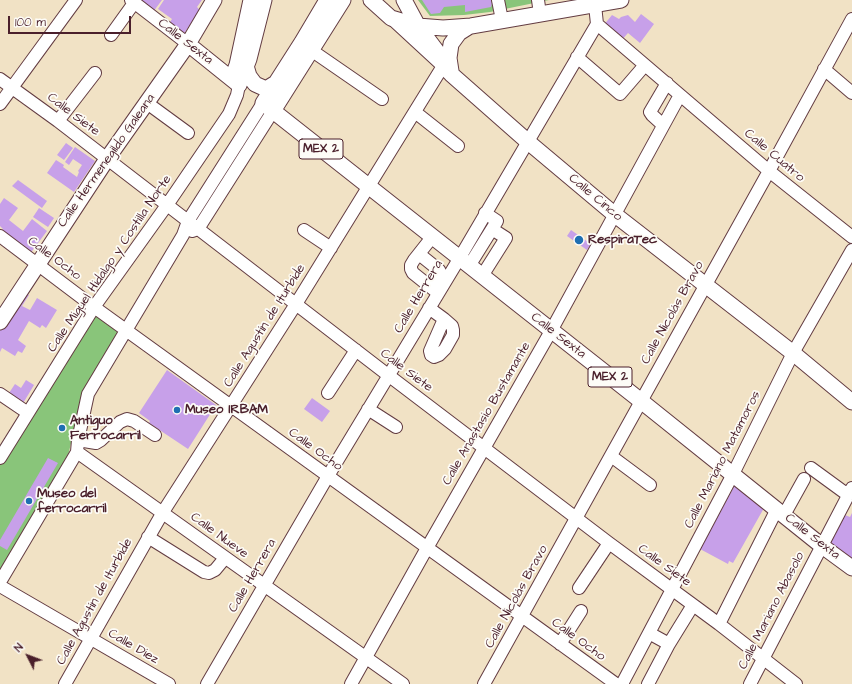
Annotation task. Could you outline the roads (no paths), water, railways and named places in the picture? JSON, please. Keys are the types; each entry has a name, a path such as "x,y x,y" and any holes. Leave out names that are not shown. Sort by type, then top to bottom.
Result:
{"main road":[{"name":"Calle Hermenegildo Galeana","path":"0,322 107,159 148,103 188,44 214,0"},
{"path":"235,82 249,59 259,0"},
{"path":"235,82 237,65 259,0"},
{"path":"268,107 306,46 327,0"},
{"path":"246,66 249,76 255,84 266,89 274,84 343,0"},
{"path":"371,0 391,18 418,26 443,28 471,26 502,20 539,7 595,5 621,0"},
{"name":"Calle Cinco","path":"404,0 418,26 448,66 527,141 614,214 793,353 852,402"},
{"path":"448,66 451,44 465,29 471,26"},
{"name":"Calle Sexta","path":"188,44 235,82"},
{"path":"268,107 274,84"},
{"name":"Calle Sexta","path":"268,107 368,187 433,236 822,546 852,568"}],"street":[{"path":"0,104 76,0"},
{"path":"498,0 502,20"},
{"path":"111,35 132,1"},
{"name":"Calle Sexta","path":"132,1 188,44"},
{"path":"595,5 597,24"},
{"path":"391,18 448,66"},
{"name":"Calle Nicolás Bravo","path":"484,684 852,19"},
{"name":"Calle Herrera","path":"208,684 328,476 429,308 435,290 464,262 485,213 597,24"},
{"name":"Calle Cuatro","path":"597,24 769,171 852,237"},
{"path":"306,46 382,99"},
{"path":"577,57 620,94 645,64"},
{"name":"Calle Agustín de Iturbide","path":"65,684 92,639 162,512 296,304 415,112 448,66"},
{"path":"824,69 852,93"},
{"path":"58,121 95,73"},
{"name":"Calle Siete","path":"0,79 58,121 388,375 609,543 719,624 796,684"},
{"name":"Calle Miguel Hidalgo y Costilla Norte","path":"0,458 94,307 167,205 229,114 237,96 235,82"},
{"path":"664,125 652,116 650,112 667,83"},
{"name":"Calle Anastasio Bustamante","path":"351,684 551,331 680,95"},
{"path":"148,103 188,133"},
{"path":"0,582 78,452 78,440 88,394 183,235 193,225 268,107"},
{"path":"415,112 458,146"},
{"path":"464,262 497,221 485,213"},
{"path":"482,276 506,238 492,229"},
{"path":"304,230 331,248"},
{"name":"Calle Ocho","path":"0,236 94,307 616,684"},
{"path":"419,254 440,272 435,290 411,269 411,265 419,254 433,236"},
{"name":"Calle Mariano Matamoros","path":"622,684 733,474 793,353 852,250"},
{"path":"429,308 444,319"},
{"path":"328,393 356,350"},
{"path":"0,394 28,413"},
{"path":"368,409 396,427"},
{"path":"78,440 96,443 120,422 127,419 134,421 156,435"},
{"name":"Calle Nueve","path":"78,452 403,684"},
{"path":"611,456 650,485"},
{"path":"811,468 850,491"},
{"path":"719,624 780,512 804,479"},
{"name":"Calle Mariano Abasolo","path":"750,684 850,491"},
{"path":"148,537 204,572 209,573 215,570 225,558"},
{"path":"579,588 609,543"},
{"name":"Calle Diez","path":"0,586 169,684"},
{"path":"648,684 669,644 693,605"},
{"path":"560,644 581,611"},
{"path":"649,633 669,644"}],"place":[{"name":"RespiraTec","path":"579,240"},
{"name":"Museo IRBAM","path":"177,410"},
{"name":"Antiguo Ferrocarril","path":"62,428"},
{"name":"Museo del ferrocarril","path":"29,501"}]}
